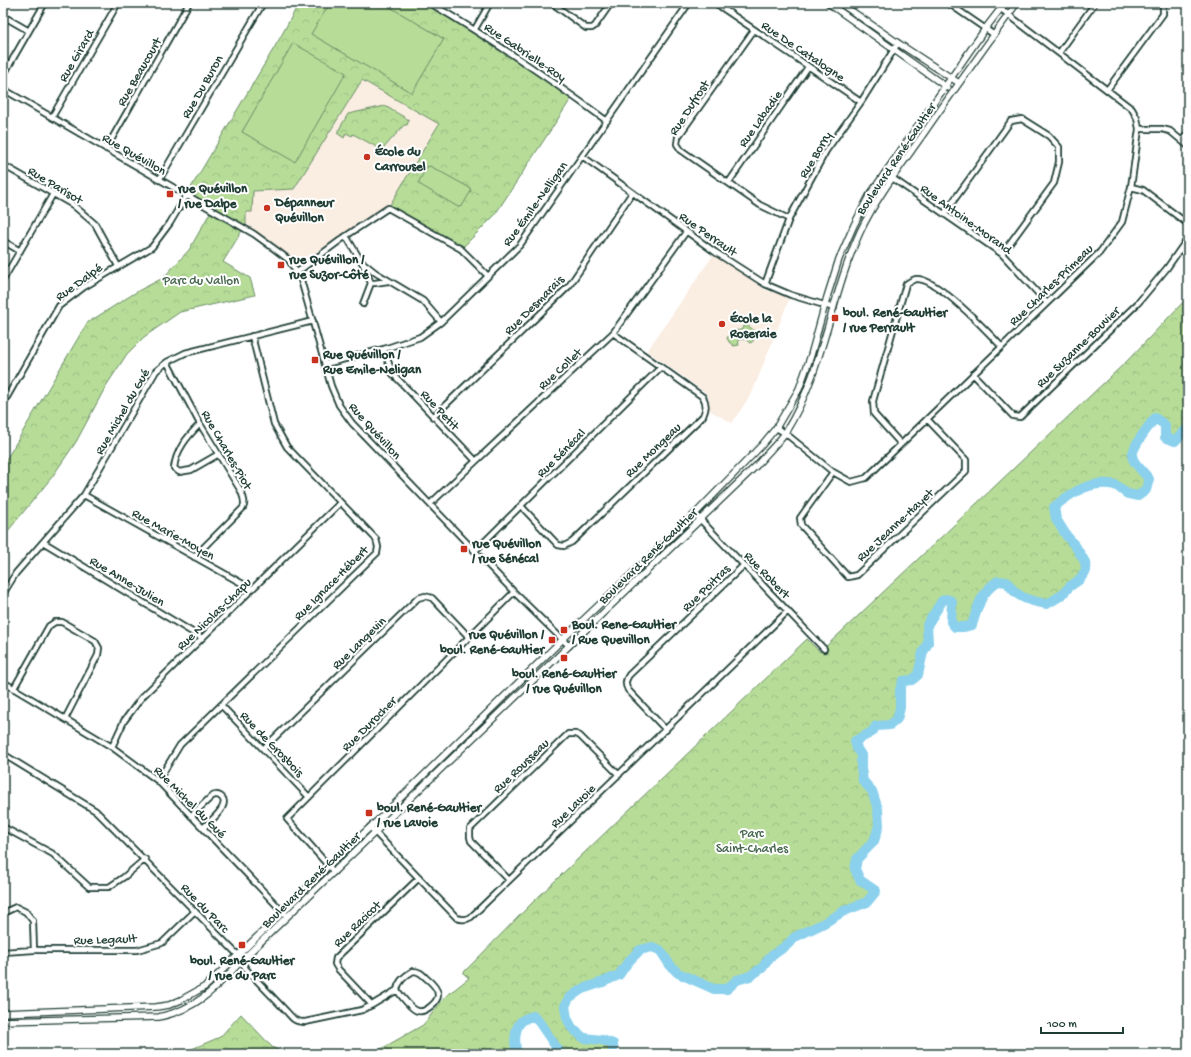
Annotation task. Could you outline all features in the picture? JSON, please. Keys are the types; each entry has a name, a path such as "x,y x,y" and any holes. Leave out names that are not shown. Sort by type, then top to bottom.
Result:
{"street":[{"path":"3,76 45,3"},
{"name":"Rue Girard","path":"52,117 118,3"},
{"name":"Rue Beaucourt","path":"106,149 189,3"},
{"name":"Rue Du Buron","path":"159,180 263,3"},
{"name":"Rue Gabrielle-Roy","path":"430,3 475,29 607,121"},
{"path":"475,29 490,3"},
{"path":"552,3 586,28 592,28 595,26 611,3"},
{"name":"Rue Émile-Nelligan","path":"325,364 384,349 420,337 441,322 520,245 689,3"},
{"name":"Rue De Catalogne","path":"715,3 861,102"},
{"path":"828,3 953,92"},
{"path":"840,3 959,83"},
{"path":"948,3 993,34"},
{"name":"Boulevard René-Gaultier","path":"3,1022 158,1017 184,1010 204,997 216,987 241,961 328,866 563,639 696,514 761,446 776,428 799,389 811,355 839,259 869,196 985,29 1005,3"},
{"name":"Boulevard René-Gaultier","path":"3,1013 156,1007 181,1000 206,986 238,955 334,872 757,465 785,433 806,392 818,360 847,264 860,231 892,178 993,34 1017,3"},
{"path":"1059,53 1095,3"},
{"path":"1107,90 1163,14 1163,4 1161,3"},
{"name":"Rue Charles-Primeau","path":"776,428 785,433 833,472 851,482 866,478 1100,252 1122,222 1131,187 1139,129 1137,118 1132,109 1000,9"},
{"path":"3,16 29,31"},
{"name":"Rue Dufrost","path":"754,30 678,137 677,144 681,150 760,204 789,219"},
{"name":"Rue Borry","path":"765,284 789,219 826,151 861,102 898,43"},
{"name":"Rue Labadie","path":"729,182 808,67"},
{"name":"Rue Quévillon","path":"3,89 254,234 289,260 301,280 331,386 339,405 352,423 514,592 569,646"},
{"path":"944,214 1011,121 1022,119 1049,136 1059,147 1059,162 1054,183 1002,254"},
{"path":"1139,129 1162,130 1170,132 1188,146"},
{"path":"1182,141 1188,133"},
{"name":"Rue Perrault","path":"582,156 686,232 765,284 790,295 834,308"},
{"name":"Rue Parisot","path":"3,165 73,205 95,224 118,266"},
{"name":"Rue Antoine-Morand","path":"885,173 1002,254 1047,303"},
{"path":"1131,187 1143,190 1188,224"},
{"name":"Rue Desmarais","path":"433,417 569,286 632,193"},
{"path":"3,280 53,194"},
{"name":"Rue Dalpé","path":"3,404 59,306 84,287 152,247 170,223 186,196"},
{"path":"296,273 346,236 388,208 461,249 488,276"},
{"name":"Rue Collet","path":"430,504 613,333 686,232"},
{"path":"346,236 361,261 371,283 363,304"},
{"name":"Rue Suzanne-Bouvier","path":"973,374 1012,416 1020,417 1138,303 1167,268 1188,238"},
{"path":"3,241 20,251"},
{"path":"361,261 376,273 423,301 441,322"},
{"path":"901,444 874,414 873,401 906,284 917,279 930,283 967,312 1002,347"},
{"path":"371,283 388,280"},
{"name":"Rue Michel du Gué","path":"3,594 16,573 84,495 156,371 167,362 185,353 313,321"},
{"name":"Rue Mongeau","path":"521,506 558,545 564,546 572,542 702,416 706,409 706,403 703,397 613,333"},
{"name":"Rue Ignace-Hébert","path":"158,781 180,745 377,553 378,547 376,539 287,447 274,424 252,336"},
{"name":"Rue Petit","path":"384,349 392,373 476,461"},
{"name":"Rue Charles-Piot","path":"167,362 217,455 244,498 244,506 194,557"},
{"name":"Rue Sénécal","path":"475,551 661,367"},
{"name":"Rue Jeanne-Hayet","path":"833,472 800,518 801,525 848,577 857,575 966,471 966,460 927,419"},
{"path":"200,424 188,436 179,451 174,468 179,472 191,470 217,455"},
{"name":"Rue Marie-Moyen","path":"84,495 252,589"},
{"name":"Rue Nicolas-Chapu","path":"112,747 124,721 142,697 340,503"},
{"name":"Rue Robert","path":"696,514 824,649"},
{"name":"Rue Anne-Julien","path":"44,542 202,638"},
{"name":"Rue Poitras","path":"666,730 628,690 626,680 744,565"},
{"name":"Rue Durocher","path":"334,872 287,819 514,592"},
{"name":"Rue Langevin","path":"263,749 418,598 425,596 432,598 469,637"},
{"name":"Rue Lavoie","path":"370,827 457,918 462,920 471,917 788,611"},
{"path":"14,688 50,626 55,622 62,622 95,641 99,648 98,655 65,718"},
{"name":"Rue Michel du Gué","path":"3,682 112,747 158,781 285,914"},
{"name":"Rue de Grosbois","path":"221,705 309,796"},
{"name":"Rue Rousseau","path":"509,880 472,841 470,837 470,829 568,734 572,733 580,736 619,775"},
{"name":"Rue du Parc","path":"3,754 96,811 238,955 246,969 293,1019 298,1022 356,1012 372,1005 397,990"},
{"path":"192,816 214,795 222,797 224,802 223,808 203,828"},
{"path":"3,827 53,854 89,886 109,887 124,878 145,859"},
{"name":"Rue Racicot","path":"372,1005 338,969 336,958 419,878"},
{"path":"3,915 5,912 16,907 26,912 33,921 34,950"},
{"name":"Rue Legault","path":"3,952 34,950 137,950 162,943 194,911"},
{"path":"416,971 421,973 436,988 438,996 437,999 425,1011 418,1011 414,1009 397,990 399,982 409,973 416,971"}],"shaded area":[{"path":"362,80 439,124 388,208 300,262 295,262 246,224 246,212 252,212 253,191 294,189"},
{"name":"École la Roseraie","path":"714,254 768,291 790,297 752,393 732,423 709,410 709,399 706,393 647,351"}],"green space":[{"name":"Parc du Vallon","path":"299,3 430,3 573,96 494,216 461,249 388,208 439,124 362,80 294,189 253,191 252,212 246,212 246,224 223,262 250,278 255,295 180,312 144,337 127,354 106,386 76,442 52,477 3,537 3,465 87,323 138,291 163,278 189,250 211,211 186,196 280,38"},
{"path":"330,3 383,3 444,39 412,93 311,34"},
{"path":"293,43 346,73 295,162 242,132"},
{"path":"385,106 409,120 407,125 404,125 382,150 353,134 352,136 346,133 344,138 337,133 348,114"},
{"path":"430,166 470,188 471,191 462,206 458,207 419,184 419,181 427,167"},
{"name":"Parc Saint-Charles","path":"1188,297 1188,428 1175,441 1165,437 1165,425 1154,418 1140,438 1134,450 1134,461 1149,479 1146,490 1138,496 1128,494 1115,485 1098,484 1082,488 1074,492 1054,507 1056,519 1085,562 1086,571 1079,580 1069,587 1062,595 1047,604 1025,598 1015,592 1007,582 998,581 992,585 981,600 972,625 964,627 955,627 951,622 952,602 946,599 943,601 927,625 928,643 923,652 918,675 912,680 903,681 900,690 900,708 897,719 890,725 876,726 872,732 855,741 857,749 861,755 863,781 872,791 878,809 879,826 874,841 857,859 855,869 860,880 876,891 867,902 844,911 824,923 795,937 787,945 770,957 762,968 750,976 737,980 727,989 714,989 678,973 670,965 660,950 652,947 640,950 628,962 619,975 582,989 570,998 565,1006 567,1018 572,1028 584,1038 602,1040 613,1044 613,1054 561,1054 539,1022 533,1016 523,1020 518,1026 515,1040 517,1054 350,1054 374,1053 423,1025 445,997 469,978 463,973 533,902 807,639 820,652 1128,360"},
{"path":"747,325 755,331 757,336 752,342 750,343 745,339 738,340 739,345 734,346 729,342 727,338 732,331 741,330"},
{"path":"241,1014 272,1047 285,1054 180,1054 220,1037"}],"waterway":[{"path":"613,1054 613,1044 602,1040 584,1038 572,1028 567,1018 565,1006 569,998 582,989 619,975 628,962 640,950 652,947 660,950 670,965 678,973 714,989 727,989 737,980 750,976 762,968 770,957 787,945 795,937 824,923 844,911 867,902 876,891 860,880 855,869 857,859 874,841 879,826 878,809 872,791 863,781 861,755 857,749 855,741 872,732 876,726 890,725 897,719 900,708 900,690 903,681 912,680 918,675 923,652 928,643 927,625 942,601 946,599 952,602 951,622 955,627 964,627 972,625 981,600 992,585 998,581 1007,582 1014,591 1026,599 1047,604 1062,595 1069,587 1079,580 1086,571 1085,562 1056,519 1054,507 1082,488 1098,484 1115,485 1128,494 1138,496 1146,490 1149,479 1133,459 1134,450 1144,432 1155,418 1165,425 1165,437 1175,441 1188,428"},
{"path":"517,1054 515,1040 518,1026 523,1020 533,1016 539,1022 561,1054"}],"place":[{"name":"École du Carrousel","path":"367,157"},
{"name":"rue Quévillon / rue Dalpe","path":"170,194"},
{"name":"Dépanneur Quévillon","path":"267,208"},
{"name":"rue Quévillon / rue Suzor-Côté","path":"281,265"},
{"name":"boul. René-Gaultier / rue Perrault","path":"835,318"},
{"name":"École la Roseraie","path":"722,324"},
{"name":"Rue Quévillon / Rue Emile-Neligan","path":"315,360"},
{"name":"rue Quévillon / rue Sénécal","path":"464,549"},
{"name":"Boul. Rene-Gaultier / Rue Quevillon","path":"564,630"},
{"name":"rue Quévillon / boul. René-Gaultier","path":"552,640"},
{"name":"boul. René-Gaultier / rue Quévillon","path":"564,658"},
{"name":"boul. René-Gaultier / rue Lavoie","path":"369,813"},
{"name":"boul. René-Gaultier / rue du Parc","path":"242,945"}]}
